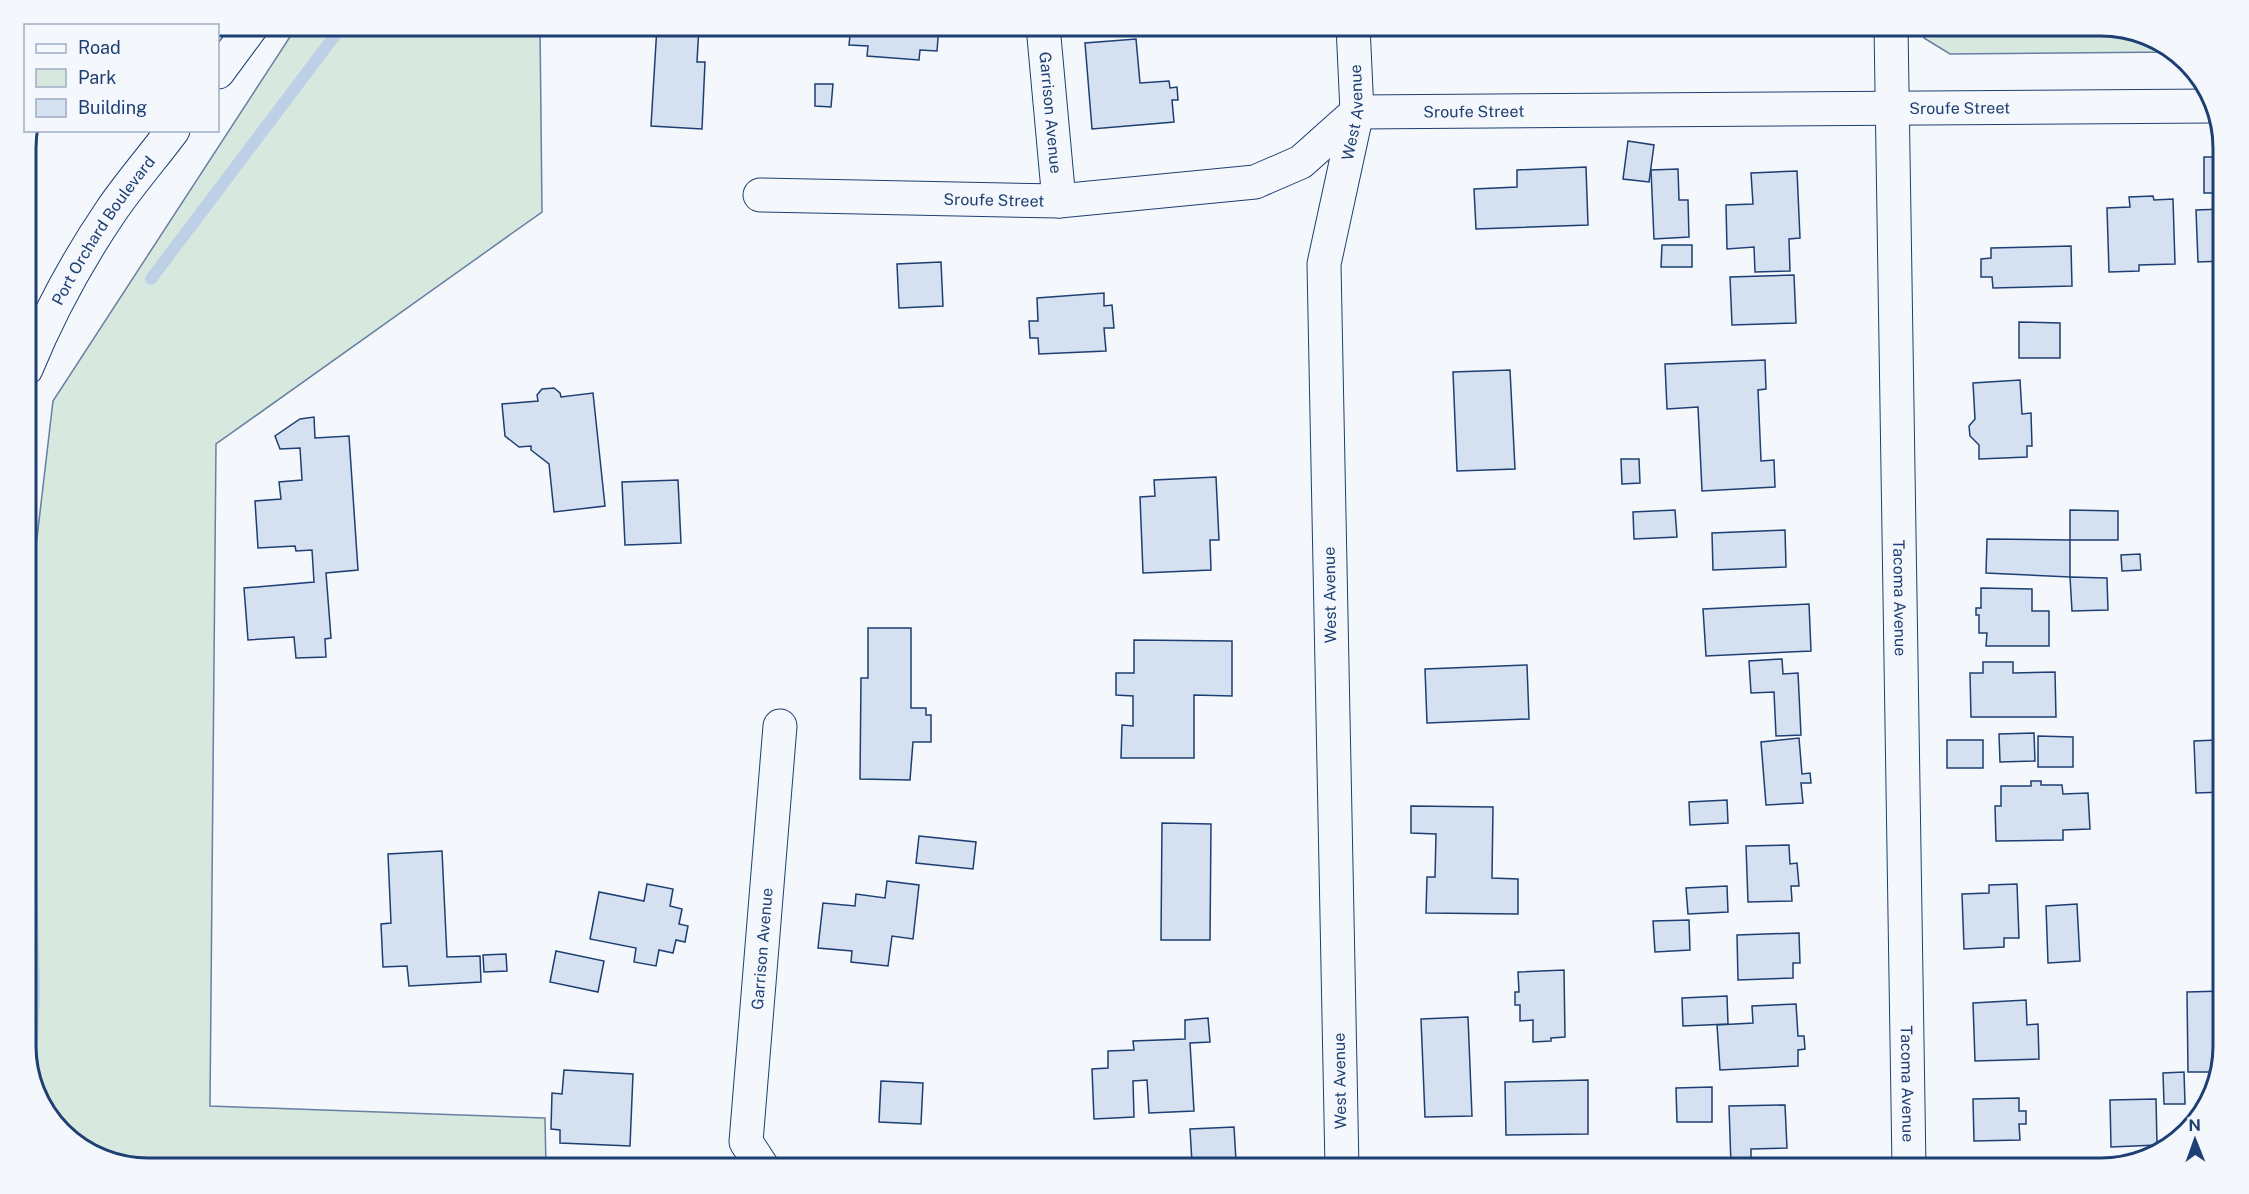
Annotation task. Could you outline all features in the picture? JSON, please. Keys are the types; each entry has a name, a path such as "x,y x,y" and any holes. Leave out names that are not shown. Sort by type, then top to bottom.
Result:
{"street":[{"path":"219,71 245,36"},
{"name":"Garrison Avenue","path":"1044,36 1059,201"},
{"name":"West Avenue","path":"1342,1158 1324,264 1357,112 1353,36"},
{"name":"Tacoma Avenue","path":"1891,36 1909,1158"},
{"name":"Sroufe Street","path":"760,195 1059,201 1255,182 1301,162 1357,112 2204,106"},
{"name":"Port Orchard Boulevard","path":"36,345 46,321 78,262 112,209 171,132"},
{"name":"Garrison Avenue","path":"756,1158 746,1142 780,726"}],"green space":[{"path":"290,36 540,36 542,212 216,444 210,1106 545,1118 546,1158 141,1158 112,1152 86,1139 64,1120 55,1108 42,1082 36,1053 36,546 53,401"},
{"path":"1924,36 2108,36 2137,42 2158,52 1950,54"}],"building":[{"path":"656,36 698,36 697,62 705,62 702,129 651,126"},
{"path":"850,36 938,36 937,51 920,50 919,60 867,56 868,46 849,45"},
{"path":"1136,39 1140,83 1169,81 1170,88 1177,87 1178,100 1172,100 1174,122 1092,129 1085,43"},
{"path":"815,84 833,84 831,107 815,106"},
{"path":"1628,141 1654,145 1649,182 1623,179"},
{"path":"2204,157 2213,157 2213,193 2204,193"},
{"path":"1586,167 1588,225 1476,229 1474,189 1517,187 1517,170"},
{"path":"1678,169 1679,200 1688,200 1689,237 1654,239 1651,170"},
{"path":"1797,171 1800,238 1789,239 1790,271 1755,272 1754,247 1727,249 1726,205 1753,204 1751,173"},
{"path":"2153,196 2154,200 2173,199 2175,264 2139,265 2139,271 2109,272 2107,208 2130,207 2129,197"},
{"path":"2213,209 2213,261 2198,262 2196,210"},
{"path":"1662,245 1692,245 1692,267 1661,267"},
{"path":"2071,246 2072,286 1993,288 1992,277 1981,277 1981,259 1991,258 1991,248"},
{"path":"941,262 943,306 899,308 897,264"},
{"path":"1794,275 1796,323 1732,325 1730,277"},
{"path":"1104,293 1104,306 1112,305 1114,328 1104,328 1106,351 1039,354 1038,338 1030,338 1029,321 1038,321 1037,298"},
{"path":"2019,322 2060,323 2060,358 2019,358"},
{"path":"1765,360 1766,389 1758,390 1761,461 1774,460 1775,487 1702,491 1698,407 1667,409 1665,364"},
{"path":"1510,370 1515,469 1457,471 1453,372"},
{"path":"2020,380 2022,414 2031,413 2032,446 2027,446 2027,457 1979,459 1979,445 1970,436 1969,426 1975,419 1973,383"},
{"path":"554,388 561,397 593,393 605,506 554,512 549,464 531,450 531,446 519,447 505,436 502,404 538,401 537,395 542,389"},
{"path":"314,417 315,438 349,436 358,570 326,573 331,638 325,639 326,657 296,658 294,637 248,640 244,588 314,582 312,550 296,551 295,546 258,548 255,501 281,499 279,482 302,480 300,448 280,449 275,436 300,419"},
{"path":"1621,459 1639,459 1640,483 1622,484"},
{"path":"1216,477 1219,540 1210,540 1211,570 1143,573 1140,497 1155,496 1154,480"},
{"path":"678,480 681,543 625,545 622,482"},
{"path":"1675,510 1677,537 1634,539 1633,512"},
{"path":"2070,510 2118,511 2118,540 2070,540"},
{"path":"1785,530 1786,567 1713,570 1712,533"},
{"path":"1987,539 2070,540 2070,577 1986,573"},
{"path":"2140,554 2141,570 2122,571 2121,555"},
{"path":"2070,577 2107,578 2108,610 2072,611"},
{"path":"1981,588 2032,589 2032,611 2049,611 2049,646 1986,646 1987,633 1979,633 1979,615 1976,615 1976,608 1981,608"},
{"path":"1809,604 1811,651 1706,656 1703,609"},
{"path":"868,628 911,628 911,708 926,708 926,715 931,715 931,742 913,742 910,780 860,779 861,678 868,678"},
{"path":"1134,640 1232,641 1232,696 1194,695 1194,758 1121,758 1122,725 1133,726 1133,696 1116,695 1116,673 1134,673"},
{"path":"1782,659 1783,674 1798,673 1801,735 1776,736 1774,692 1751,693 1749,661"},
{"path":"1983,662 2013,662 2013,673 2055,672 2056,717 1971,717 1970,673 1983,673"},
{"path":"1527,665 1529,719 1427,723 1425,669"},
{"path":"2034,733 2035,761 2000,762 1999,734"},
{"path":"2038,736 2073,737 2073,767 2038,767"},
{"path":"1799,738 1802,774 1810,773 1811,783 1801,783 1803,803 1766,805 1761,742"},
{"path":"1947,740 1983,740 1983,768 1947,768"},
{"path":"2213,740 2213,792 2196,793 2194,741"},
{"path":"2031,781 2041,781 2041,785 2062,785 2063,794 2088,793 2090,829 2063,830 2063,840 1996,841 1995,806 2001,806 2001,786 2031,786"},
{"path":"1727,800 1728,823 1690,825 1689,802"},
{"path":"1411,806 1493,807 1492,878 1518,879 1518,914 1426,913 1427,877 1435,877 1436,834 1411,833"},
{"path":"1162,823 1211,824 1210,940 1161,940"},
{"path":"919,836 976,842 973,869 916,863"},
{"path":"1789,845 1790,864 1797,863 1799,886 1791,886 1792,901 1748,902 1746,846"},
{"path":"442,851 447,957 480,956 481,982 409,986 407,966 383,967 381,924 391,923 388,854"},
{"path":"887,881 919,885 913,939 892,936 888,966 851,962 852,951 818,948 823,903 855,906 856,894 885,898"},
{"path":"647,884 673,889 670,906 682,909 679,924 688,926 685,942 676,940 673,953 659,950 656,966 634,962 636,948 590,939 599,892 644,901"},
{"path":"2017,884 2019,938 2004,938 2004,947 1964,949 1962,894 1989,893 1989,885"},
{"path":"1727,886 1728,912 1688,914 1686,888"},
{"path":"2077,904 2080,961 2048,963 2046,906"},
{"path":"1689,920 1690,950 1655,952 1653,921"},
{"path":"1799,933 1800,963 1793,963 1793,978 1738,980 1737,935"},
{"path":"556,951 604,961 598,992 550,982"},
{"path":"506,954 507,971 484,972 483,955"},
{"path":"1564,970 1565,1037 1533,1042 1533,1020 1520,1021 1520,1005 1515,1005 1515,992 1519,992 1518,972"},
{"path":"2213,991 2213,1046 2210,1072 2188,1072 2187,992"},
{"path":"1727,996 1728,1024 1683,1026 1682,998"},
{"path":"2026,1000 2027,1025 2038,1024 2039,1059 1975,1061 1973,1003"},
{"path":"1796,1004 1798,1036 1804,1036 1805,1049 1798,1050 1798,1066 1720,1070 1717,1025 1753,1023 1752,1006"},
{"path":"1468,1017 1472,1116 1425,1117 1421,1019"},
{"path":"1208,1018 1210,1042 1190,1043 1194,1111 1149,1113 1147,1080 1133,1081 1134,1117 1094,1119 1092,1069 1108,1068 1108,1051 1134,1050 1133,1041 1185,1039 1185,1020"},
{"path":"564,1070 633,1074 630,1146 560,1143 560,1130 551,1129 552,1093 562,1094"},
{"path":"2184,1072 2185,1104 2164,1104 2163,1073"},
{"path":"1588,1080 1588,1134 1506,1135 1505,1082"},
{"path":"881,1081 923,1083 921,1124 879,1122"},
{"path":"1712,1087 1712,1122 1677,1122 1676,1088"},
{"path":"2019,1098 2019,1111 2026,1111 2026,1124 2019,1124 2020,1140 1974,1141 1973,1099"},
{"path":"2156,1099 2157,1143 2111,1147 2110,1100"},
{"path":"1785,1105 1787,1148 1751,1149 1751,1158 1731,1158 1729,1106"},
{"path":"1234,1127 1236,1158 1192,1158 1190,1129"}],"waterway":[{"path":"151,279 334,36"}]}
